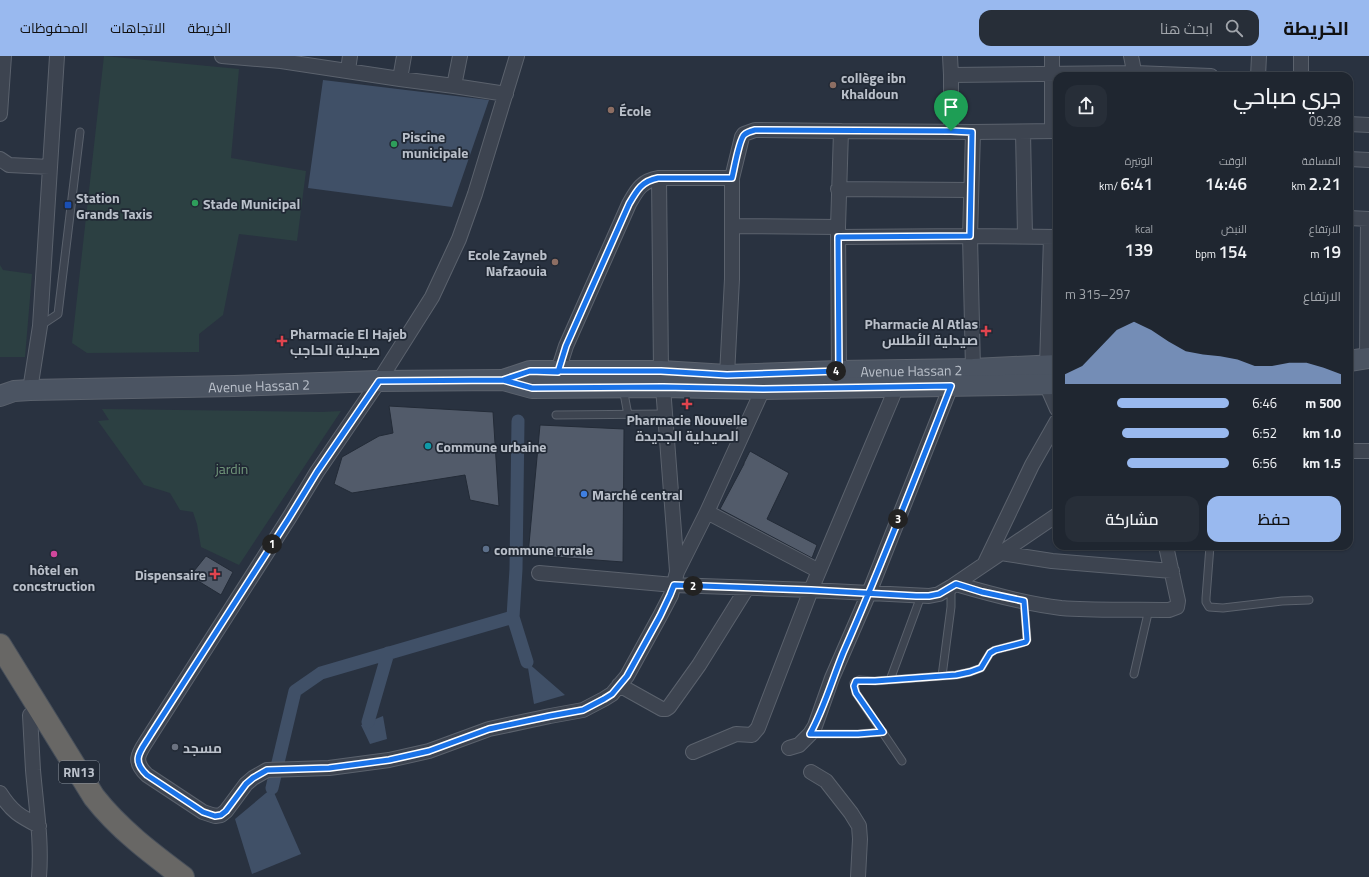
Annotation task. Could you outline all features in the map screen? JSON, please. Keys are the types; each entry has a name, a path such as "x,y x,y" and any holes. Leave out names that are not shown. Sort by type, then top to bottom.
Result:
{"highway":[{"name":"RN13","path":"0,645 94,797 107,815 148,850 183,877"},
{"name":"RN13","path":"0,667 100,824 162,877"}],"main road":[{"name":"Avenue Hassan 2","path":"11,390 226,386 379,381 503,380 532,388 623,388 662,379 727,375 839,371 973,369 1052,375"},
{"name":"Avenue Hassan 2","path":"503,380 530,371 662,379 763,389 951,386 1052,375"}],"street":[{"path":"0,114 4,56"},
{"path":"11,390 40,326 58,56"},
{"path":"222,56 282,58 400,79 506,94"},
{"path":"348,70 350,56"},
{"path":"400,79 404,56"},
{"path":"454,86 460,56"},
{"path":"517,56 475,194 459,239 432,297 379,381 317,472 151,734 138,758 138,764 147,775 203,812 215,816 221,815 226,811 246,784 267,770 329,768 389,760 417,754 489,729 583,710 604,699 619,685 631,670 646,644 670,595 675,578 763,389"},
{"path":"950,56 951,131"},
{"path":"951,75 1053,74 1052,56"},
{"path":"1131,56 1134,72"},
{"path":"1258,72 1259,56"},
{"path":"1301,56 1301,72"},
{"path":"1353,124 1369,125"},
{"path":"727,375 732,279 732,178 741,140 744,134 755,130 972,132 1053,131"},
{"path":"839,371 838,190 841,131"},
{"path":"972,132 970,236 973,369"},
{"path":"1023,132 1025,236"},
{"path":"0,159 9,165 50,167"},
{"path":"1353,159 1369,160"},
{"path":"558,372 566,346 629,204 639,188 644,183 658,178 732,178"},
{"path":"658,178 662,379 675,578"},
{"path":"838,190 971,190"},
{"path":"1353,218 1368,219 1368,324 1362,359"},
{"path":"732,226 838,232 1053,237"},
{"path":"1052,375 1053,306"},
{"path":"693,752 736,734 742,733 750,735 756,731 811,590 897,386"},
{"path":"790,748 799,745 810,734 814,726 832,678 869,593 951,386"},
{"path":"985,563 1032,465 1053,428"},
{"path":"1353,451 1369,451"},
{"path":"707,512 819,571"},
{"path":"539,573 675,578 747,588 929,596 939,594 953,586 1053,518"},
{"path":"953,586 1061,608 1169,610 1178,606 1178,602 1167,550"},
{"path":"1001,553 1052,561 1172,571"},
{"path":"619,685 662,709 669,707 699,665 747,588"},
{"path":"30,715 33,770 39,826 39,877"},
{"path":"811,772 826,781 851,813 859,826 860,838 858,877"},
{"path":"0,792 7,804 17,814 39,826"}],"lane":[{"path":"40,326 58,314 80,132"},
{"path":"623,388 628,415"},
{"path":"556,415 665,414"},
{"path":"1210,550 1206,598 1206,602 1209,607 1223,608 1282,601 1308,600"},
{"path":"942,676 953,586"},
{"path":"890,680 921,596"},
{"path":"902,761 856,693 854,683 859,680 875,681 942,676 977,670 983,665 990,653 995,650 1026,642 1027,629 1024,601"},
{"path":"1134,674 1149,609"},
{"path":"810,734 858,734 883,732"}],"green space":[{"name":"Stade Municipal","path":"104,56 239,69 231,158 306,171 297,241 239,234 223,315 199,334 199,352 87,353 72,343"},
{"path":"0,265 3,270 32,274 25,357 0,357"},
{"name":"jardin","path":"102,409 341,411 239,565 201,547 197,524 193,512 180,510 170,493 144,485 98,421 109,420"}],"water":[{"name":"Piscine municipale","path":"323,80 489,100 452,207 308,188"},
{"path":"527,662 565,695 534,704"},
{"path":"383,716 387,739 370,744 361,725"},
{"path":"272,788 301,854 252,874 235,819"}],"building":[{"name":"Commune urbaine","path":"389,406 493,412 499,506 470,500 465,475 352,493 334,484 342,457 379,436 393,433"},
{"path":"540,425 624,429 623,562 528,555"},
{"path":"750,451 789,473 767,519 817,545 812,558 720,509"},
{"name":"Dispensaire","path":"206,556 233,572 221,595 190,576"}],"waterway":[{"path":"518,421 516,569 513,617 527,662"},
{"path":"272,788 295,691 321,673 513,617"},
{"path":"368,722 388,653"}],"place":[{"name":"collège ibn Khaldoun","path":"833,85"},
{"name":"École","path":"611,110"},
{"name":"Piscine municipale","path":"394,144"},
{"name":"Stade Municipal","path":"195,203"},
{"name":"Station Grands Taxis","path":"68,205"},
{"name":"Ecole Zayneb Nafzaouia","path":"555,262"},
{"name":"Pharmacie Al Atlas صيدلية الأطلس","path":"986,331"},
{"name":"Pharmacie El Hajeb صيدلية الحاجب","path":"282,341"},
{"name":"Pharmacie Nouvelle الصيدلية الجديدة","path":"687,404"},
{"name":"Commune urbaine","path":"428,446"},
{"name":"Marché central","path":"584,494"},
{"name":"commune rurale","path":"486,549"},
{"name":"hôtel en concstruction","path":"54,554"},
{"name":"Dispensaire","path":"215,574"},
{"name":"مسجد","path":"175,747"}],"route":[{"path":"951,131 755,130 744,134 741,140 732,178 658,178 644,183 639,188 629,204 566,346 558,372 530,371 503,380 379,381 317,472 151,734 138,758 138,764 142,770 147,775 203,812 215,816 221,815 226,811 246,784 267,770 329,768 389,760 429,751 489,729 583,710 612,694 624,681 646,644 674,585 811,590 869,593 916,596 929,596 939,594 956,584 982,592 1024,601 1027,629 1026,642 995,650 987,656 981,668 970,672 956,675 856,681 854,683 856,693 883,732 858,734 810,734 832,678 869,593 951,386 763,389 663,387 532,388 503,380 530,371 558,372 661,371 727,375 839,371 838,237 970,236 972,132 951,131"}]}
